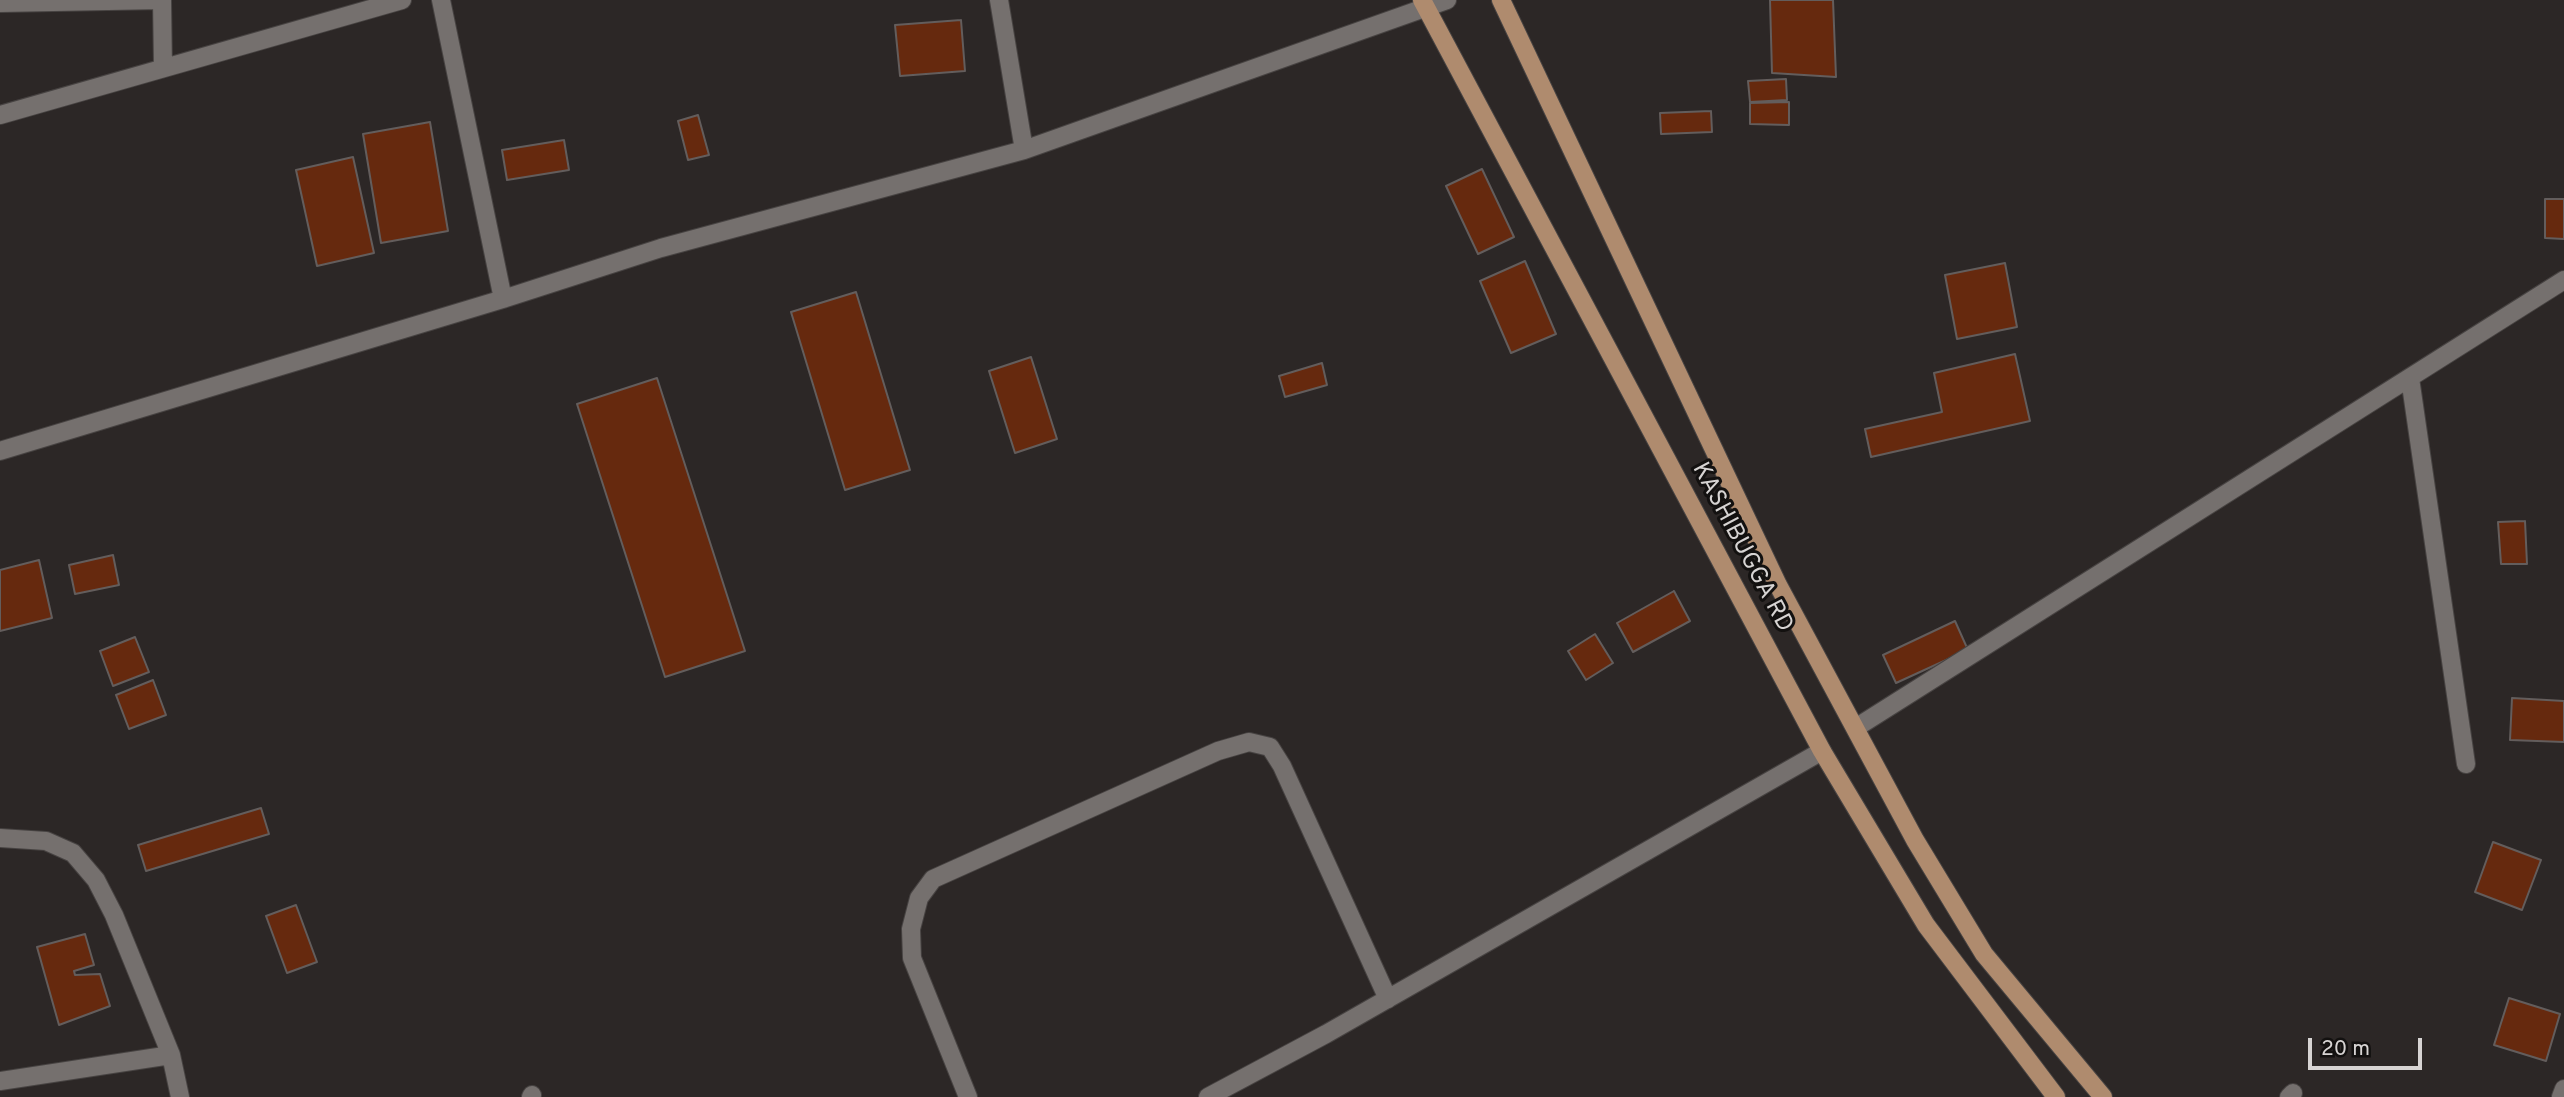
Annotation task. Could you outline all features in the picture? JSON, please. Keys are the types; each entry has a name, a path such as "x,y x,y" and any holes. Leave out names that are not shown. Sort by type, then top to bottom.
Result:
{"main road":[{"name":"KASHIBUGGA RD","path":"1501,0 1778,585 1857,727 1915,839 1984,954 2104,1097"},
{"name":"KASHIBUGGA RD","path":"1423,5 1822,751 1926,925 2056,1097"}],"street":[{"path":"0,3 162,0 163,68"},
{"path":"0,115 402,0"},
{"path":"442,0 503,299"},
{"path":"999,0 1024,150"},
{"path":"0,451 503,299 661,248 1024,150 1423,5 1447,0"},
{"path":"1857,727 2564,280"},
{"path":"2410,378 2466,764"},
{"path":"968,1097 912,958 911,929 919,898 933,879 1218,751 1250,741 1270,747 1282,766 1388,999"},
{"path":"1208,1097 1388,999 1822,751"},
{"path":"0,838 46,841 73,853 96,880 114,915 171,1055 180,1097"},
{"path":"0,1081 171,1055"},
{"path":"2561,1097 2564,1088"}],"building":[{"path":"1770,0 1833,0 1836,77 1772,73"},
{"path":"961,20 965,71 900,76 895,25"},
{"path":"1786,79 1787,100 1750,102 1748,81"},
{"path":"1789,102 1789,125 1750,124 1750,103"},
{"path":"1711,111 1712,132 1661,134 1660,113"},
{"path":"698,115 709,155 688,160 678,121"},
{"path":"430,122 448,231 381,243 363,134"},
{"path":"564,140 569,170 507,180 502,150"},
{"path":"353,157 374,253 317,266 296,170"},
{"path":"1482,169 1514,237 1478,254 1446,186"},
{"path":"2545,199 2564,199 2564,239 2545,238"},
{"path":"1525,261 1556,334 1511,353 1480,281"},
{"path":"2005,263 2017,327 1957,339 1945,275"},
{"path":"856,292 910,470 845,490 791,312"},
{"path":"2015,354 2030,421 1871,457 1865,429 1942,412 1934,373"},
{"path":"1031,357 1057,439 1015,453 989,371"},
{"path":"1322,363 1327,385 1285,397 1279,376"},
{"path":"657,378 745,651 665,677 577,404"},
{"path":"2525,521 2527,564 2501,564 2498,522"},
{"path":"113,555 119,585 75,594 69,565"},
{"path":"39,560 52,618 0,631 0,570"},
{"path":"1674,591 1690,621 1633,652 1617,623"},
{"path":"1955,621 1968,650 1896,683 1883,655"},
{"path":"1595,634 1613,663 1586,680 1568,651"},
{"path":"135,637 149,672 113,686 100,651"},
{"path":"153,680 166,715 129,729 116,695"},
{"path":"2512,698 2564,701 2564,742 2510,740"},
{"path":"261,808 269,834 146,871 138,845"},
{"path":"2493,842 2541,860 2522,910 2475,892"},
{"path":"296,905 317,962 287,973 266,916"},
{"path":"85,934 94,965 74,971 75,975 100,974 110,1006 59,1025 37,947"},
{"path":"2509,998 2560,1014 2546,1061 2494,1045"}]}
